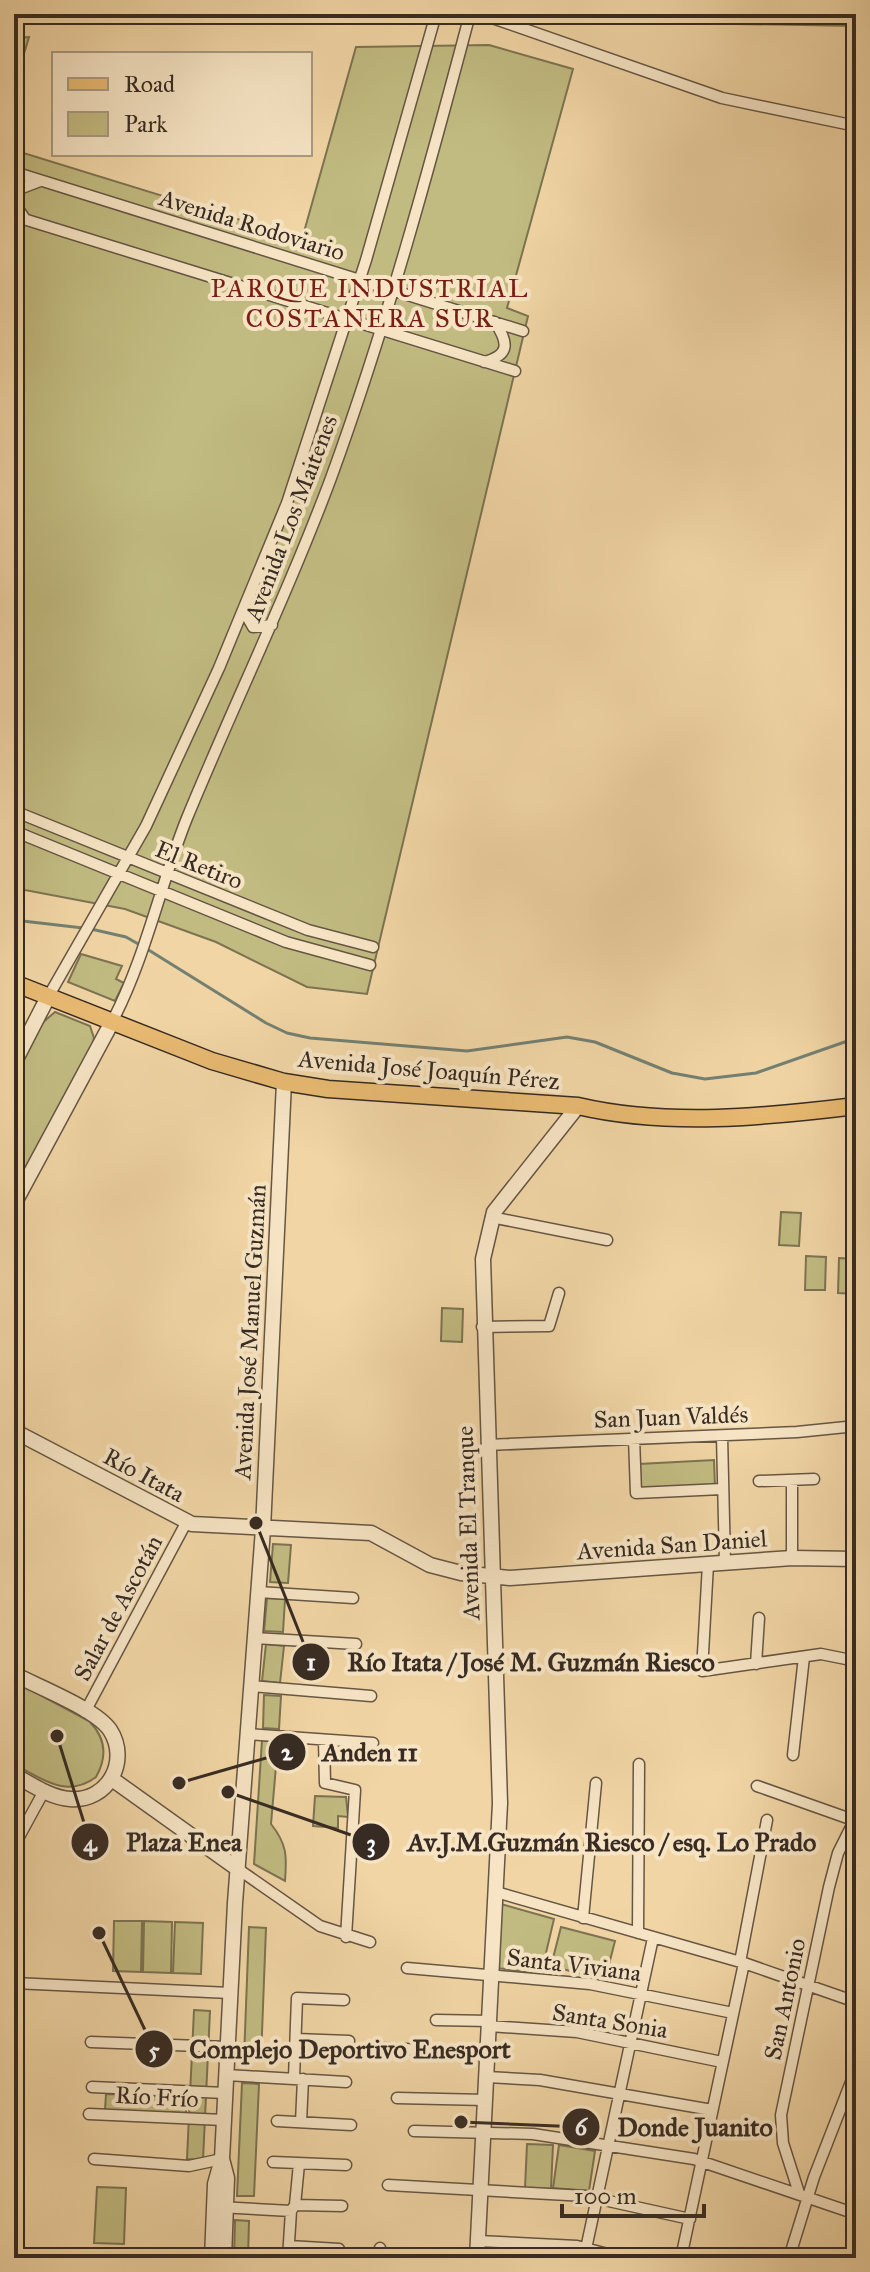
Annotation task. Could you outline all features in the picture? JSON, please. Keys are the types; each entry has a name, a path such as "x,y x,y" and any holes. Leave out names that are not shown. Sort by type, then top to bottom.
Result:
{"main road":[{"name":"Avenida José Joaquín Pérez","path":"14,983 221,1064 284,1082 328,1089 578,1106 615,1113 740,1118 856,1106"}],"street":[{"name":"Avenida Los Maitenes","path":"48,997 129,858 163,791 244,609 300,467 360,279 436,14"},
{"name":"Avenida Los Maitenes","path":"112,1022 136,971 188,817 272,625 331,476 378,329 470,14"},
{"path":"481,14 722,98 856,126"},
{"name":"Avenida Rodoviario","path":"14,172 523,331"},
{"path":"14,191 42,181"},
{"path":"14,203 27,220"},
{"path":"14,216 515,371"},
{"path":"484,362 499,356 506,348 505,338 495,322"},
{"path":"244,609 245,619 253,627 272,625"},
{"name":"El Retiro","path":"14,811 308,930 373,947"},
{"name":"El Retiro","path":"14,831 301,948 370,965"},
{"path":"346,960 353,954 352,943"},
{"path":"14,1063 48,997"},
{"path":"14,1204 112,1022"},
{"name":"Avenida José Manuel Guzmán","path":"212,2258 227,2178 222,2159 227,2047 263,1529 284,1082"},
{"name":"Avenida El Tranque","path":"477,2258 500,1795 482,1327 483,1259 491,1217 517,1179 578,1106"},
{"path":"491,1217 607,1240"},
{"path":"482,1327 547,1327 552,1322 559,1293"},
{"name":"San Juan Valdés","path":"487,1445 841,1430 856,1426"},
{"name":"Río Itata","path":"14,1431 186,1523 371,1533 443,1570 491,1576"},
{"path":"722,1436 725,1563"},
{"path":"634,1438 636,1493 722,1489"},
{"path":"759,1481 814,1479"},
{"path":"792,1480 792,1558"},
{"name":"Salar de Ascotán","path":"85,1712 186,1523"},
{"name":"Avenida San Daniel","path":"491,1576 531,1577 792,1558 856,1559"},
{"path":"708,1564 702,1671 821,1654 856,1661"},
{"path":"258,1592 353,1598"},
{"path":"756,1664 759,1618"},
{"path":"254,1638 356,1644"},
{"path":"793,1755 804,1657"},
{"path":"14,1674 105,1724 115,1741 118,1761 112,1779 93,1795 77,1800 44,1791 14,1775"},
{"path":"250,1686 371,1696"},
{"path":"247,1734 373,1743"},
{"path":"324,1740 325,1783 355,1790 346,1937"},
{"path":"638,1933 639,1764"},
{"path":"112,1779 307,1918 346,1937 370,1942"},
{"path":"583,1918 596,1783"},
{"path":"757,1786 855,1819"},
{"path":"14,1846 44,1791"},
{"name":"San Antonio","path":"804,2195 783,2143 781,2115 834,1869 855,1819"},
{"path":"681,2258 733,2013 767,1820"},
{"path":"496,1892 742,1962 856,2002"},
{"path":"585,2253 653,1938"},
{"name":"Santa Viviana","path":"407,1968 492,1974 641,1993 733,2013"},
{"path":"14,1983 230,1993"},
{"path":"301,2122 297,1998 344,2000"},
{"name":"Santa Sonia","path":"436,2020 577,2032 722,2062"},
{"path":"296,2039 349,2041"},
{"path":"91,2042 227,2047"},
{"path":"384,2048 488,2053"},
{"path":"789,2258 804,2195 856,2069"},
{"path":"226,2075 346,2082"},
{"path":"487,2077 540,2080 712,2110"},
{"path":"92,2087 225,2093"},
{"path":"397,2098 486,2100"},
{"name":"Río Frío","path":"89,2114 224,2120"},
{"path":"277,2121 351,2125"},
{"path":"414,2131 533,2134 702,2160 856,2214"},
{"path":"94,2159 189,2166 222,2159"},
{"path":"273,2162 346,2165"},
{"path":"299,2164 289,2252 339,2249"},
{"path":"388,2185 597,2199 690,2219"},
{"path":"220,2207 342,2206"},
{"name":"Avenida José Manuel Guzmán","path":"220,2207 224,2258"},
{"path":"478,2241 623,2258"}],"green space":[{"path":"567,14 856,14 856,26 567,21"},
{"path":"29,37 14,87 14,38"},
{"path":"489,45 573,69 507,308 528,316 367,994 307,987 216,942 125,909 14,888 14,150 302,239 356,47"},
{"path":"81,954 122,966 116,979 124,983 115,1001 68,982"},
{"path":"55,1012 90,1026 94,1038 92,1048 14,1193 14,1075 41,1024"},
{"path":"781,1212 801,1213 799,1246 779,1245"},
{"path":"806,1256 826,1257 825,1290 805,1290"},
{"path":"839,1258 856,1259 856,1294 838,1293"},
{"path":"442,1308 463,1309 462,1342 441,1341"},
{"path":"714,1460 715,1487 639,1491 639,1464"},
{"path":"273,1544 291,1545 288,1583 270,1582"},
{"path":"267,1598 285,1599 283,1632 264,1631"},
{"path":"266,1644 284,1646 280,1683 262,1681"},
{"path":"14,1681 95,1727 104,1755 96,1777 65,1787 45,1781 14,1764"},
{"path":"264,1695 281,1696 279,1729 263,1728"},
{"path":"262,1740 278,1743 271,1824 285,1851 285,1881 254,1864"},
{"path":"315,1796 346,1797 348,1817 338,1816 338,1828 313,1826"},
{"path":"501,1904 554,1919 541,1974 497,1968"},
{"path":"114,1921 142,1921 141,1972 113,1971"},
{"path":"144,1921 172,1922 171,1973 143,1972"},
{"path":"175,1922 203,1923 201,1974 173,1973"},
{"path":"249,1927 266,1928 261,2059 244,2058"},
{"path":"561,1927 615,1941 605,1980 551,1966"},
{"path":"194,2010 210,2011 203,2160 187,2159"},
{"path":"242,2083 259,2084 254,2196 237,2196"},
{"path":"106,2094 186,2097 186,2113 105,2110"},
{"path":"527,2144 553,2145 551,2189 525,2188"},
{"path":"559,2145 595,2151 589,2191 553,2188"},
{"path":"97,2187 126,2188 124,2244 94,2243"},
{"path":"235,2220 249,2221 248,2258 234,2258"}],"waterway":[{"path":"14,920 83,928"},
{"path":"91,929 126,937 140,945"},
{"path":"147,949 266,1023 287,1033 310,1038 467,1051 567,1037 595,1042 672,1073 705,1079 756,1073 856,1038"}],"place":[{"name":"Río Itata / José M. Guzmán Riesco","path":"256,1523"},
{"name":"Plaza Enea","path":"57,1736"},
{"name":"Anden 11","path":"179,1783"},
{"name":"Av.J.M.Guzmán Riesco / esq. Lo Prado","path":"228,1792"},
{"name":"Complejo Deportivo Enesport","path":"99,1933"},
{"name":"Donde Juanito","path":"461,2122"}],"district":[{"name":"PARQUE INDUSTRIAL COSTANERA SUR","path":"370,303"}]}
